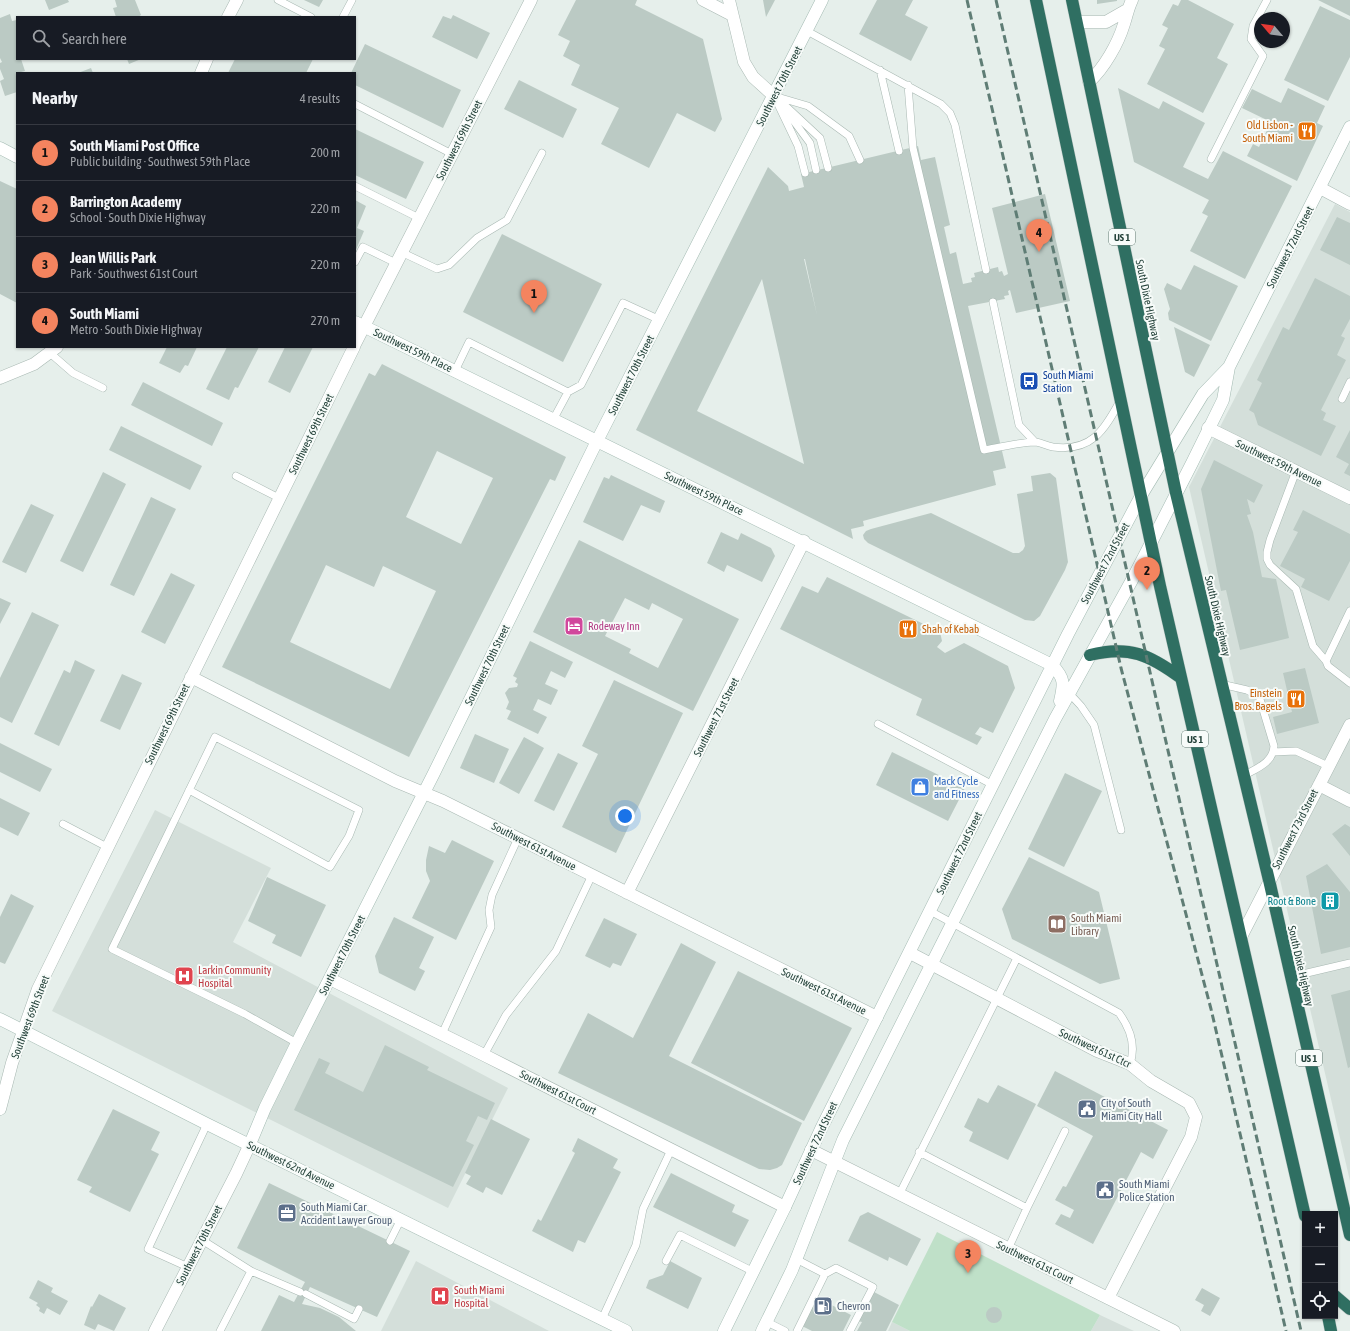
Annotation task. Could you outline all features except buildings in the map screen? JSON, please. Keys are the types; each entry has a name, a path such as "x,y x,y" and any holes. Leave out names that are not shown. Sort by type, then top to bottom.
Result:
{"highway":[{"name":"US 1","path":"1036,0 1120,401 1142,494 1181,678 1242,935 1304,1211"},
{"name":"South Dixie Highway","path":"1072,0 1176,493 1269,880 1290,978 1350,1235"},
{"path":"1090,655 1110,650 1144,655 1164,666 1181,678"},
{"path":"1338,1299 1350,1310"},
{"path":"1329,1319 1331,1331"}],"street":[{"path":"229,16 237,0"},
{"name":"Southwest 69th Street","path":"356,339 359,324 399,257 531,0"},
{"path":"703,0 732,15"},
{"path":"729,0 744,62 749,73 774,96"},
{"name":"Southwest 70th Street","path":"155,1331 236,1174 265,1108 297,1043 424,792 597,441 822,0"},
{"path":"1077,22 1106,22 1129,5"},
{"path":"1089,82 1101,70 1124,24 1129,5"},
{"path":"201,72 207,60"},
{"name":"Southwest 72nd Street","path":"724,1331 754,1272 811,1150 1052,665 1142,494 1203,394 1228,367 1320,188 1350,126"},
{"path":"0,148 16,156"},
{"path":"1320,188 1350,204"},
{"name":"Southwest 59th Place","path":"359,324 553,420 804,541 1052,665"},
{"name":"Southwest 69th Street","path":"0,1109 23,1030 38,989 354,348"},
{"path":"0,378 27,368 53,350"},
{"name":"Southwest 72nd Street","path":"765,1326 796,1259 847,1134 1055,719 1132,580 1176,493 1222,400 1228,367"},
{"name":"Southwest 59th Avenue","path":"1208,428 1350,498"},
{"name":"Southwest 71st Street","path":"627,893 804,541"},
{"path":"1052,665 1061,674 1063,687 1055,719"},
{"name":"Southwest 61st Avenue","path":"191,677 395,781 424,792 518,838 877,1017"},
{"name":"Southwest 73rd Street","path":"1242,935 1350,725"},
{"path":"1318,785 1350,800"},
{"name":"Southwest 61st Ctcr","path":"910,953 1102,1054 1130,1064 1151,1081 1190,1103 1195,1113 1196,1122 1191,1137 1108,1298"},
{"name":"Southwest 61st Court","path":"330,979 785,1207"},
{"name":"Southwest 62nd Avenue","path":"0,1019 207,1124 626,1331"},
{"name":"Southwest 61st Court","path":"811,1150 834,1163 1172,1331"}],"lane":[{"path":"278,0 308,15"},
{"path":"344,16 352,0"},
{"path":"1211,159 1263,56 1251,39 1253,26 1267,0"},
{"path":"807,31 908,85 941,104 950,113 955,125 986,270"},
{"path":"880,70 899,151"},
{"path":"908,85 913,148 984,450 1035,442 1052,447 1073,448 1094,439 1108,423 1120,401"},
{"path":"774,96 808,106 848,136 860,160"},
{"path":"774,96 820,138 828,168"},
{"path":"774,96 810,143 816,170"},
{"path":"774,96 798,146 805,173"},
{"path":"356,105 452,154"},
{"path":"356,260 363,247 437,269 449,265 477,238 507,220 542,153"},
{"path":"356,186 419,218"},
{"path":"553,420 568,392 581,385 623,302 660,320"},
{"path":"993,302 1019,425 1035,442"},
{"path":"455,371 469,342 568,392"},
{"path":"53,350 73,372 103,388"},
{"path":"1342,399 1350,382"},
{"path":"1296,471 1270,540 1267,559 1270,566 1296,589 1313,646 1326,661 1328,666 1350,682"},
{"path":"236,476 279,498"},
{"path":"1326,661 1350,611"},
{"path":"1221,684 1254,692 1259,696 1274,746 1268,762 1243,776"},
{"path":"1069,693 1081,706 1094,725 1121,830"},
{"path":"878,724 993,785"},
{"path":"189,790 330,867 349,836 359,810 215,737 189,790 112,948 245,1014 297,1043"},
{"path":"1273,752 1296,751 1328,766"},
{"path":"64,824 107,847"},
{"path":"442,1034 491,927 489,910 492,895 518,838"},
{"path":"484,1055 506,1016 556,951 592,875"},
{"path":"930,912 1119,1013 1126,1022 1131,1037 1134,1053 1130,1064"},
{"path":"899,1195 919,1152 1017,958"},
{"path":"1290,978 1350,963"},
{"path":"188,1267 148,1249 207,1124"},
{"path":"1008,1249 1065,1131"},
{"path":"602,1319 636,1245 643,1209 671,1150"},
{"path":"919,1152 1027,1208"},
{"path":"390,1241 401,1219"},
{"path":"666,1261 680,1235 754,1272"},
{"path":"202,1240 251,1271 303,1293 354,1318"},
{"path":"796,1259 826,1274"},
{"path":"797,1331 826,1274 836,1268 873,1286 850,1331"},
{"path":"220,1331 251,1271"},
{"path":"350,1326 359,1309"},
{"path":"765,1326 785,1331"}],"shaded area":[{"path":"1335,204 1350,212 1350,1181 1189,487"},
{"name":"Larkin Community Hospital","path":"155,810 271,868 233,942 508,1088 448,1208 52,1011"},
{"name":"South Miami Hospital","path":"416,1261 549,1331 381,1331"},
{"path":"1100,1315 1134,1331 1091,1331"},
{"path":"892,1322 910,1331 888,1331"}],"green space":[{"path":"937,1232 1100,1315 1091,1331 910,1331 892,1322"}],"railway":[{"path":"967,0 1121,668 1211,1009 1286,1331"},
{"path":"996,0 1301,1331"}],"place":[{"name":"Old Lisbon - South Miami","path":"1307,131"},
{"name":"South Miami","path":"1039,252"},
{"name":"South Miami Post Office","path":"534,313"},
{"name":"South Miami Station","path":"1029,381"},
{"name":"Barrington Academy","path":"1147,590"},
{"name":"Rodeway Inn","path":"574,626"},
{"name":"Shah of Kebab","path":"908,629"},
{"name":"Einstein Bros. Bagels","path":"1296,699"},
{"name":"Mack Cycle and Fitness","path":"920,787"},
{"name":"Root & Bone","path":"1330,901"},
{"name":"South Miami Library","path":"1057,924"},
{"name":"Larkin Community Hospital","path":"184,976"},
{"name":"City of South Miami City Hall","path":"1087,1109"},
{"name":"South Miami Police Station","path":"1105,1190"},
{"name":"South Miami Car Accident Lawyer Group","path":"287,1213"},
{"name":"Jean Willis Park","path":"968,1273"},
{"name":"South Miami Hospital","path":"440,1296"},
{"name":"Chevron","path":"823,1306"}]}
